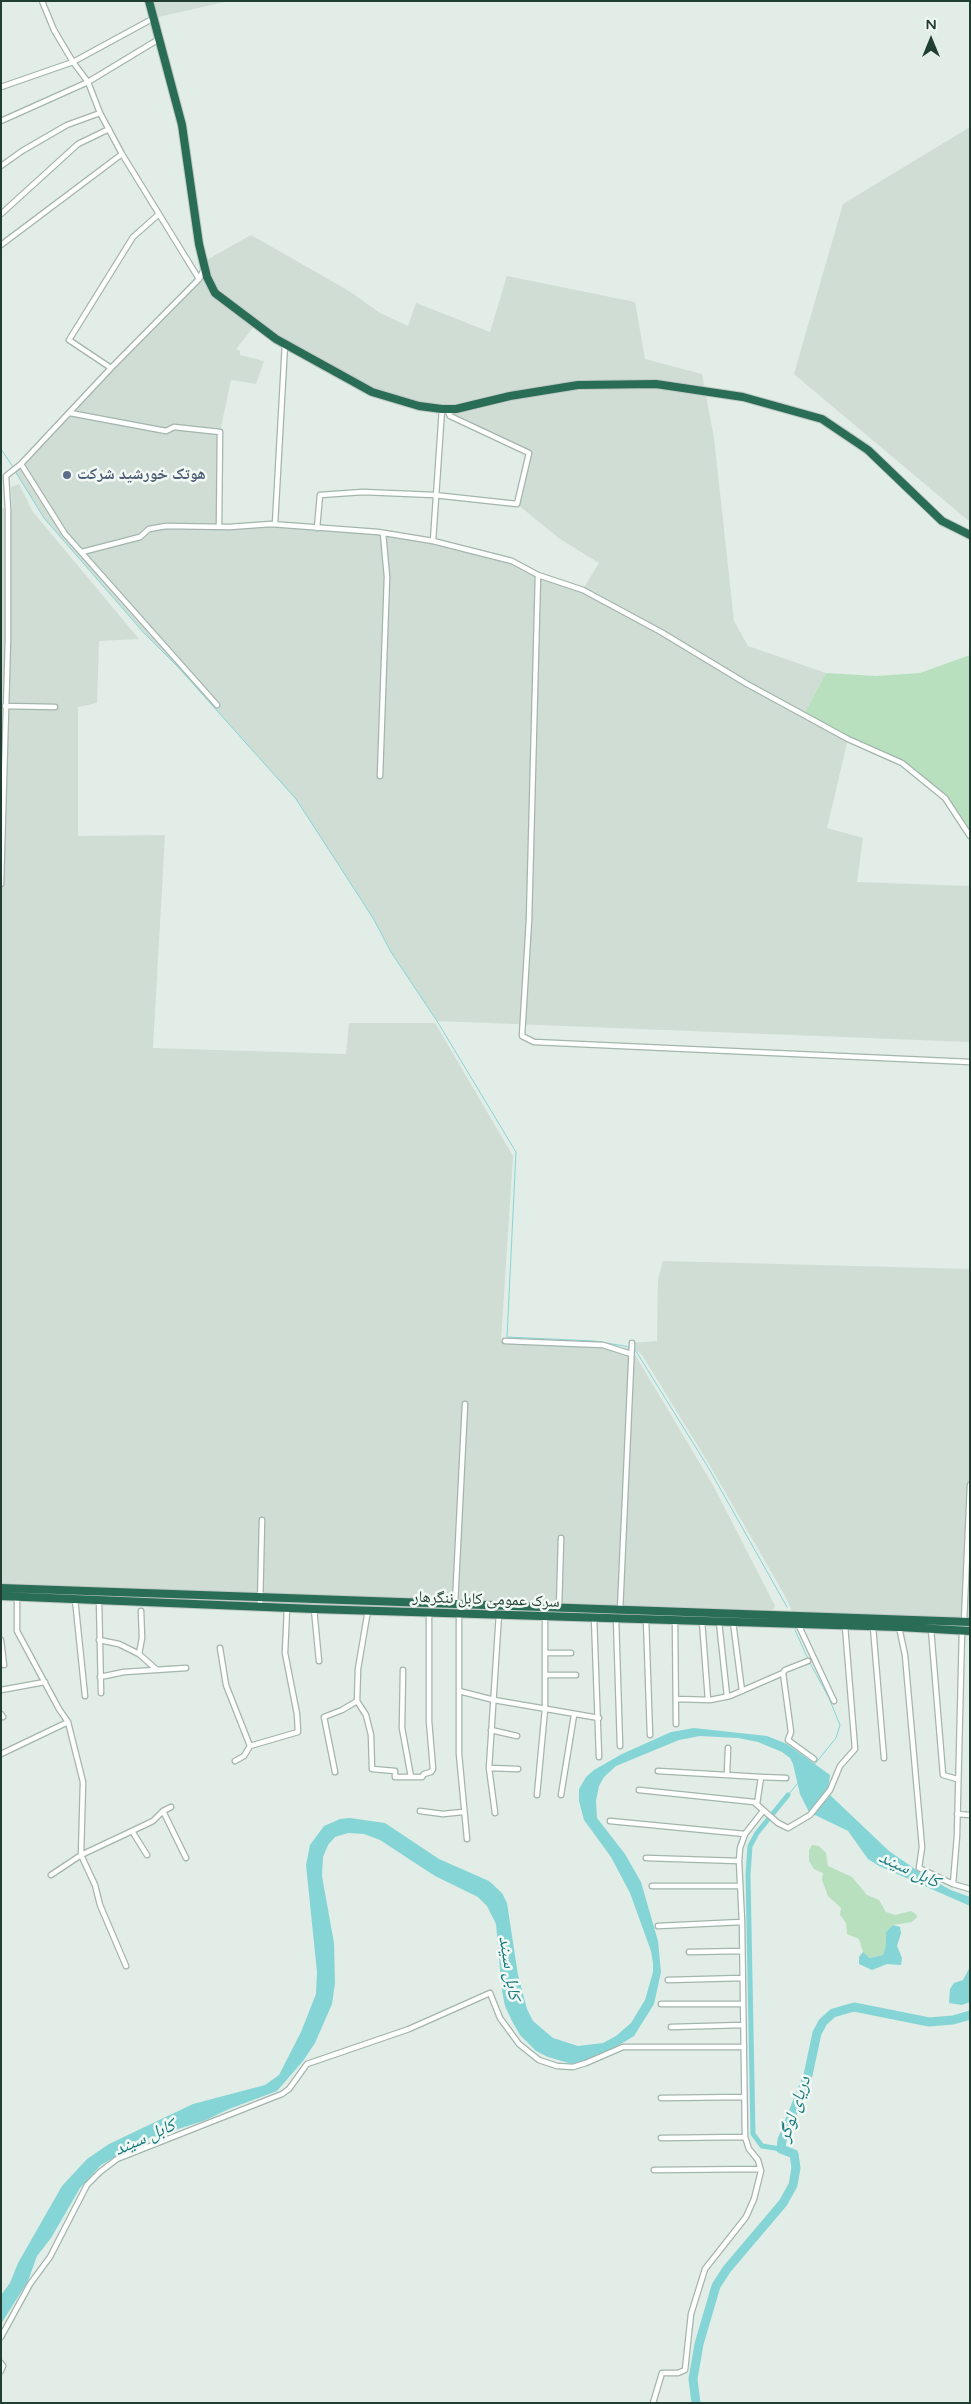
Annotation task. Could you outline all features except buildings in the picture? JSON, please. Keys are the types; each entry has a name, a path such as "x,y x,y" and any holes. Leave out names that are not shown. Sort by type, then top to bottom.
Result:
{"highway":[{"path":"149,1 182,126 199,244 205,268 215,293 255,325 285,344 372,392 419,406 444,409 578,384 656,384 743,398 822,419 868,450 942,521 970,535"},
{"name":"سرک عمومی کابل ننگرهار","path":"1,1588 559,1608 675,1620 931,1628 965,1631"},
{"name":"سرک عمومی کابل ننگرهار","path":"1,1596 314,1609 594,1617 619,1615 967,1622"},
{"path":"965,1631 967,1622"}],"street":[{"path":"42,1 54,30 73,62 88,82 100,113 122,154 199,279"},
{"path":"1,87 73,62 154,18"},
{"path":"1,121 88,82 159,39"},
{"path":"1,166 22,151 68,125 100,113"},
{"path":"1,214 78,144 109,129"},
{"path":"1,245 122,154"},
{"path":"111,368 69,340 133,237 159,214"},
{"path":"1,884 4,684 8,639 6,476 21,464 111,368 199,279 205,268"},
{"path":"275,524 285,344"},
{"path":"317,528 320,495 363,492 434,495 518,504 528,453 450,416 444,409"},
{"path":"433,541 434,495 444,409"},
{"path":"70,412 166,431 174,427 220,432 218,527"},
{"path":"21,464 65,534 217,705"},
{"path":"82,552 140,537 149,529 166,526 218,527 275,524 384,533 433,541 512,561 538,575 583,590 661,632 755,689 848,738 902,763 945,798 970,836"},
{"path":"380,776 387,578 384,533"},
{"path":"1,545 8,546"},
{"path":"538,575 529,920 522,1036 534,1042 970,1062"},
{"path":"1,639 8,639"},
{"path":"5,706 55,707"},
{"path":"504,1341 603,1346 631,1354"},
{"path":"620,1746 619,1615 632,1343"},
{"path":"455,1604 465,1404"},
{"path":"967,1622 970,1484"},
{"path":"260,1606 262,1520"},
{"path":"559,1608 561,1538"},
{"path":"17,1596 18,1631 44,1682 68,1722 83,1782 81,1854 126,1966"},
{"path":"75,1598 84,1669 85,1696"},
{"path":"99,1600 101,1693"},
{"path":"235,1761 244,1756 250,1746 298,1732 296,1705 285,1653 287,1608"},
{"path":"314,1609 319,1661"},
{"path":"140,1654 142,1638 141,1610"},
{"path":"368,1610 358,1669 358,1701 366,1715 371,1736 372,1769 395,1771 395,1777 411,1778 422,1777 433,1769 429,1721 429,1612"},
{"path":"459,1613 459,1754 467,1839"},
{"path":"495,1813 489,1768 499,1614"},
{"path":"536,1795 545,1710 545,1615"},
{"path":"594,1617 599,1757"},
{"path":"646,1618 650,1735"},
{"path":"675,1620 676,1724"},
{"path":"702,1621 708,1700"},
{"path":"719,1622 727,1696"},
{"path":"733,1622 742,1691"},
{"path":"798,1624 834,1701"},
{"path":"639,1790 757,1804 783,1827 788,1828 810,1815 830,1790 840,1766 855,1748 856,1743 845,1626"},
{"path":"873,1627 884,1758"},
{"path":"899,1627 905,1655 921,1838 919,1868 953,1884 970,1889"},
{"path":"931,1628 943,1775 957,1779"},
{"path":"953,1884 965,1631"},
{"path":"1,1640 4,1665"},
{"path":"99,1640 119,1644 140,1654 157,1670"},
{"path":"220,1648 226,1685 250,1746"},
{"path":"545,1653 571,1653"},
{"path":"676,1699 708,1700 727,1696 742,1691 785,1670 808,1662"},
{"path":"100,1677 124,1672 186,1668"},
{"path":"403,1670 402,1728 411,1778"},
{"path":"783,1672 791,1732 788,1740 814,1759"},
{"path":"545,1675 576,1675"},
{"path":"1,1690 44,1682"},
{"path":"459,1691 545,1710 598,1718"},
{"path":"335,1772 324,1717 358,1701"},
{"path":"561,1795 574,1715"},
{"path":"1,1754 68,1722"},
{"path":"491,1730 517,1736"},
{"path":"727,1775 728,1748"},
{"path":"489,1768 518,1769"},
{"path":"658,1772 786,1778"},
{"path":"757,1804 761,1777"},
{"path":"51,1875 81,1854 153,1821 163,1810 171,1807"},
{"path":"163,1810 186,1858"},
{"path":"420,1811 443,1814 463,1812"},
{"path":"653,2403 662,2373 678,2373 685,2370 690,2321 706,2269 746,2217 754,2199 760,2169 758,2160 749,2150 745,2137 742,1922 739,1861 740,1848 745,1834 765,1813"},
{"path":"957,1814 970,1815"},
{"path":"610,1821 745,1834"},
{"path":"132,1831 147,1855"},
{"path":"646,1858 739,1861"},
{"path":"652,1886 740,1886"},
{"path":"658,1926 742,1922"},
{"path":"689,1952 742,1951"},
{"path":"668,1980 743,1978"},
{"path":"1,2337 30,2284 50,2257 87,2185 100,2172 117,2159 282,2094 290,2089 308,2064 409,2029 490,1993 500,2018 519,2044 539,2060 557,2066 574,2067 622,2047 744,2047"},
{"path":"661,2004 743,2004"},
{"path":"670,2027 743,2026"},
{"path":"661,2098 744,2097"},
{"path":"661,2138 745,2137"},
{"path":"654,2170 760,2169"},
{"path":"1,2362 3,2366 1,2371"}],"shaded area":[{"path":"149,1 229,1 154,18"},
{"path":"970,127 970,522 794,374 843,204"},
{"path":"251,235 349,291 380,313 408,326 416,303 490,332 507,276 635,302 645,359 702,374 714,438 734,621 748,646 826,673 805,712 848,739 827,828 863,838 857,882 970,886 970,1042 437,1021 391,952 373,918 296,799 178,667 144,633 44,518 14,470 199,279 203,262","holes":["255,325 372,392 447,409 450,416 528,453 517,504 560,539 599,563 583,589 538,575 512,561 433,541 378,532 271,524 219,527 220,432 231,380 256,384 264,361 240,355 240,351 236,349"]},
{"path":"19,484 33,512 139,639 99,641 97,703 78,707 78,836 165,835 153,1048 346,1054 349,1023 435,1023 513,1156 501,1340 631,1348 714,1487 775,1606 773,1610 378,1598 1,1583 1,508 12,509 11,487"},
{"path":"663,1261 970,1269 970,1622 794,1615 784,1594 709,1464 642,1355 633,1347 632,1343 657,1341 658,1279"}],"green space":[{"path":"970,655 970,836 945,798 902,763 848,739 805,712 826,673 876,676 920,673"},
{"path":"812,1845 819,1846 826,1853 828,1866 852,1877 867,1895 879,1900 886,1912 895,1915 911,1911 916,1914 917,1917 912,1922 893,1925 886,1932 886,1945 883,1955 870,1958 863,1952 859,1939 847,1934 846,1923 840,1915 841,1908 828,1896 822,1880 823,1873 814,1869 809,1861 809,1850"}],"water":[{"name":"کابل سيند","path":"694,1728 767,1736 787,1744 830,1775 828,1791 830,1795 889,1851 925,1876 951,1890 970,1897 970,1906 879,1866 868,1859 848,1831 809,1812 800,1794 793,1764 790,1758 782,1752 758,1742 738,1738 700,1736 679,1740 616,1766 604,1777 599,1786 596,1801 597,1818 625,1854 641,1882 658,1941 661,1972 654,2004 634,2036 599,2057 572,2064 548,2057 536,2051 520,2035 512,2021 505,2006 502,1991 496,1924 487,1906 478,1897 435,1876 380,1840 364,1834 348,1833 335,1837 328,1845 323,1857 322,1876 334,1943 335,1983 332,2004 315,2043 303,2061 277,2091 206,2120 144,2140 101,2165 80,2188 51,2238 37,2256 28,2281 1,2324 1,2295 10,2283 18,2263 62,2186 87,2159 109,2144 193,2104 265,2085 279,2075 301,2032 316,1994 317,1972 306,1865 310,1845 324,1826 340,1819 350,1818 385,1823 439,1859 489,1881 502,1893 507,1903 518,1975 527,2009 533,2021 553,2038 578,2046 603,2043 616,2036 631,2023 645,2000 653,1972 653,1963 651,1951 630,1893 611,1857 584,1820 579,1801 579,1789 586,1777 594,1770 622,1754 671,1732"},
{"path":"893,1925 900,1927 901,1933 897,1946 902,1958 901,1965 887,1964 872,1970 859,1964 859,1957 863,1952 870,1958 883,1955 886,1945 886,1932"},
{"path":"970,1967 970,2002 962,2005 949,2003 950,1989 954,1983 963,1980"}],"waterway":[{"path":"1,449 13,467"},
{"path":"15,471 44,518 144,633 178,667 296,799 373,918 391,952 437,1021 516,1152 507,1337 595,1341 630,1347"},
{"path":"634,1348 708,1467 787,1607"},
{"path":"795,1630 808,1659"},
{"path":"810,1663 829,1698 840,1725 836,1738 814,1765"},
{"path":"788,1795 798,1783"},
{"path":"781,2149 762,2146 753,2134 748,1875 750,1846 757,1833 788,1795"},
{"name":"دریای لوگر","path":"696,2403 693,2379 699,2344 716,2286 727,2269 783,2203 793,2185 796,2168 794,2154 781,2149 782,2140 808,2075 817,2033 823,2022 833,2013 854,2007 929,2022 953,2020 970,2015"}],"place":[{"name":"هوتک خورشید شرکت","path":"67,475"}]}
